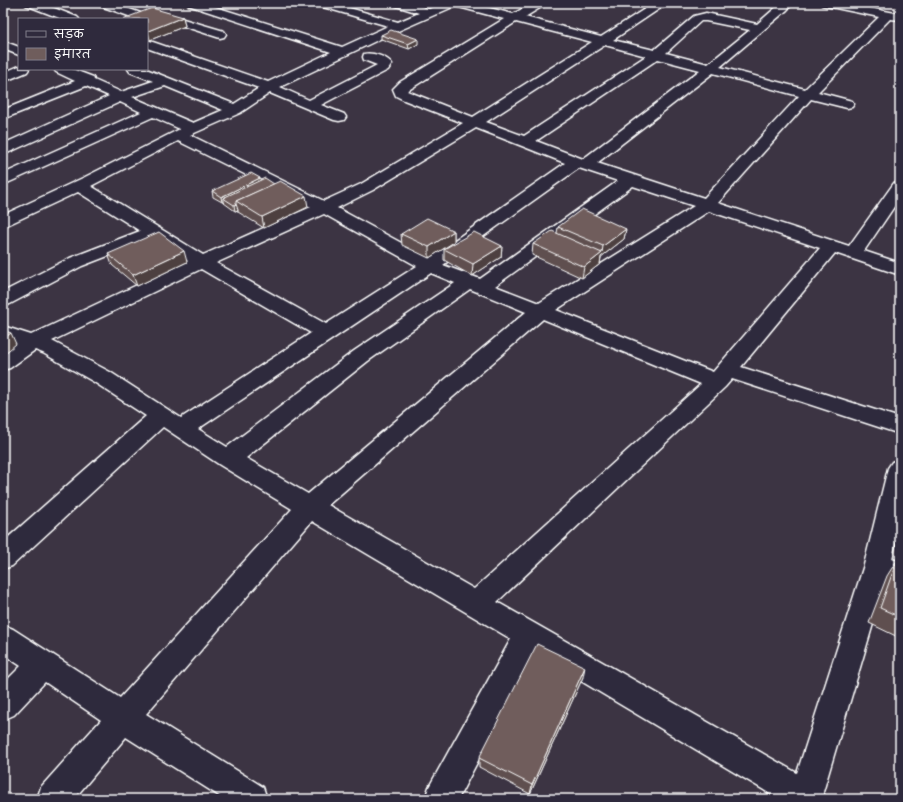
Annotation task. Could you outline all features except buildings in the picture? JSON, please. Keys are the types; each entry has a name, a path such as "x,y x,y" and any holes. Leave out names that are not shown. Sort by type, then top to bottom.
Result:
{"street":[{"path":"30,3 71,18"},
{"path":"102,3 144,17 220,34"},
{"path":"192,3 343,52"},
{"path":"320,3 399,26"},
{"path":"397,3 430,13"},
{"path":"3,222 178,136 235,110 270,87 399,26 453,3"},
{"path":"458,3 847,104"},
{"path":"542,3 514,18 405,85 400,89 401,93 581,164 900,269"},
{"path":"3,363 32,343 97,311 202,262 288,225 367,187 475,122 662,3"},
{"path":"3,558 171,423 326,333 430,266 581,164 710,69 787,3"},
{"path":"826,3 842,4 894,16"},
{"path":"53,799 310,506 540,310 706,206 808,94 894,16 897,3"},
{"path":"144,17 172,6"},
{"path":"525,142 656,55 702,17 759,28"},
{"path":"148,44 270,87 339,116"},
{"path":"3,45 18,51"},
{"path":"310,105 383,67 386,64 369,57"},
{"path":"3,78 20,70"},
{"path":"63,70 88,80 153,112 194,129"},
{"path":"136,70 235,110"},
{"path":"3,115 88,80"},
{"path":"3,150 121,96 165,82"},
{"path":"3,180 153,112"},
{"path":"178,136 323,207 430,266 474,284 540,310 723,376 900,426"},
{"path":"228,458 361,356 474,284 630,180"},
{"path":"78,186 202,262 326,333"},
{"path":"853,254 900,186"},
{"path":"3,300 76,262 154,232"},
{"path":"476,604 723,376 831,247"},
{"path":"3,333 50,348 102,377 171,423 228,458 807,798 889,570 900,468"},
{"path":"442,799 528,635"},
{"path":"3,638 123,718 241,791 251,799"},
{"path":"3,705 42,664"}]}
